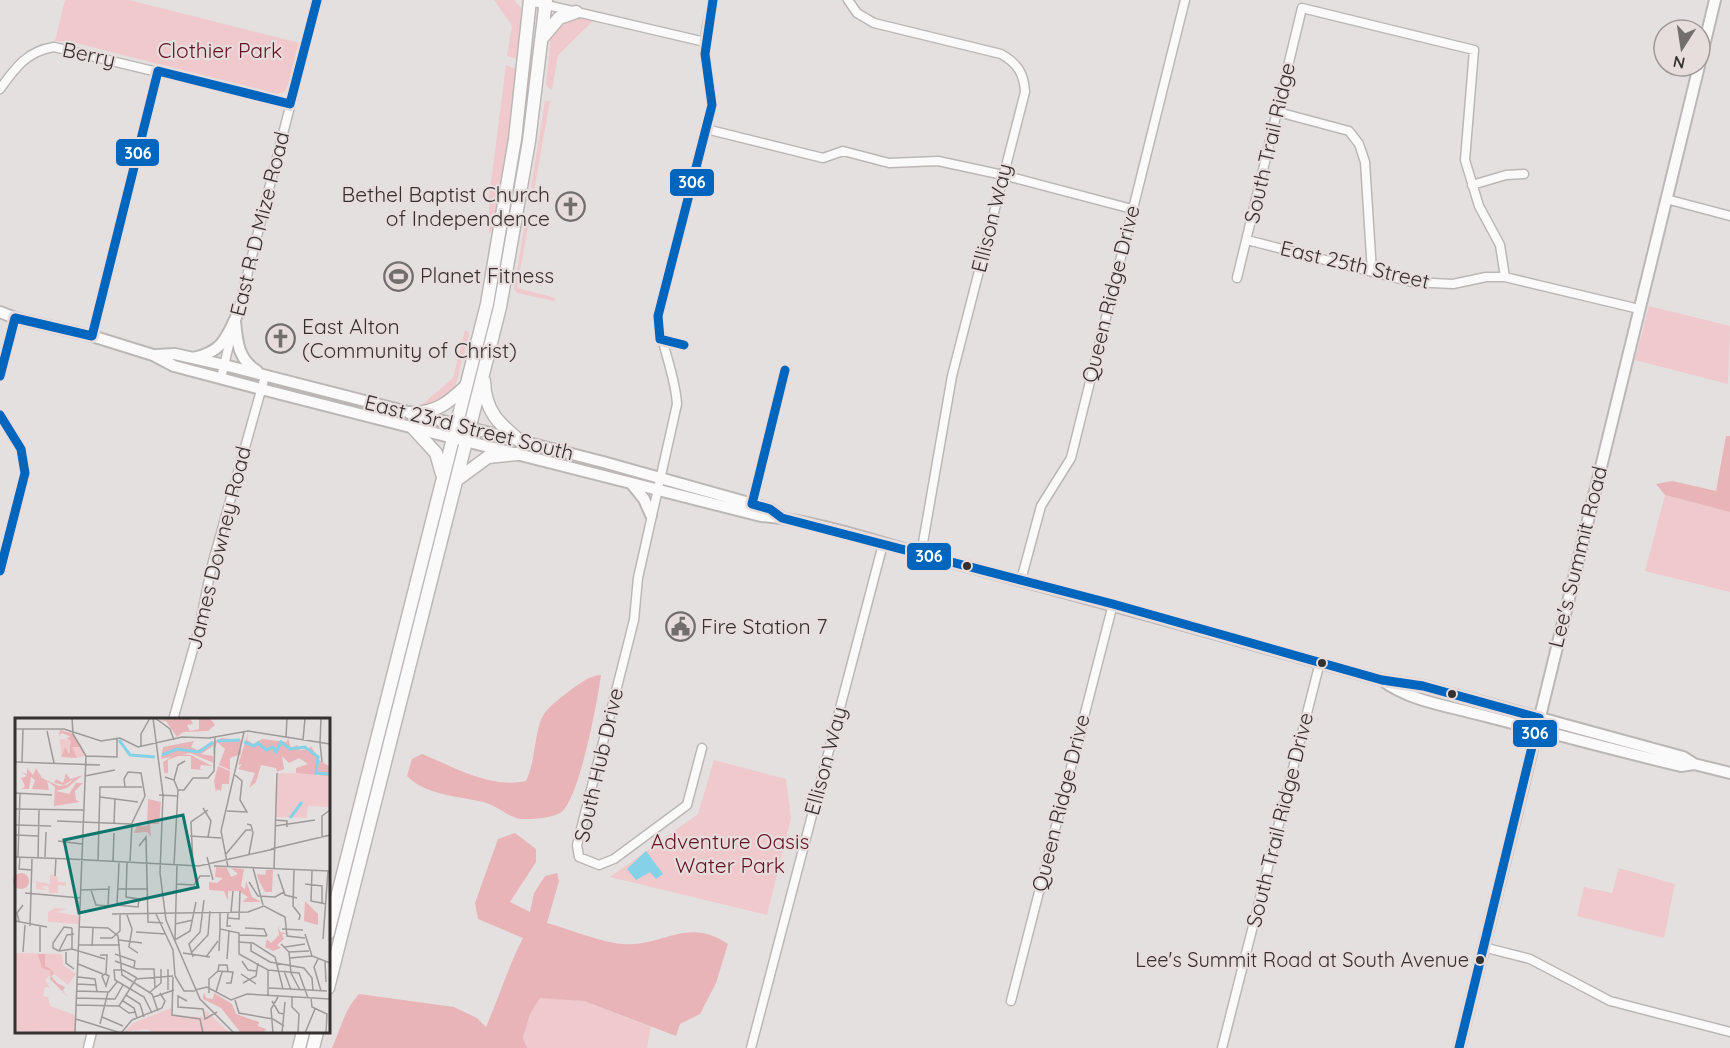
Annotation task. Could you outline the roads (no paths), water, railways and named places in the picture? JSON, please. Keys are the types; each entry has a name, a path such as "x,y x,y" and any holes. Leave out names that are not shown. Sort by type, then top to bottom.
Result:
{"highway":[{"path":"330,980 467,441 463,426 466,386 487,304 502,221 530,1"},
{"path":"330,925 453,437 463,426 484,370 513,245 546,2"},
{"path":"542,39 559,18 576,12"},
{"path":"458,479 488,457 518,447 489,410 484,370"},
{"path":"411,413 433,411 442,407 466,386"},
{"path":"413,429 436,453 442,481"},
{"path":"299,1048 303,1033"},
{"path":"313,1048 318,1033"}],"main road":[{"name":"Lee's Summit Road","path":"1710,18 1715,0"},
{"name":"Lee's Summit Road","path":"1459,1048 1696,78"},
{"path":"0,312 15,318"},
{"path":"0,318 15,318"},
{"name":"East 23rd Street South","path":"15,318 92,336 153,355 174,366 413,429 467,441 518,447 657,484 770,509 782,518 1113,604 1382,680 1423,686 1683,757 1694,764 1730,772"},
{"path":"191,358 214,351 224,342 236,318"},
{"path":"236,318 239,352 244,361 265,376"},
{"name":"East 23rd Street South","path":"153,355 175,354 463,426 518,447 631,483 657,484"},
{"path":"631,483 644,499 651,515"},
{"name":"East 23rd Street South","path":"1382,680 1393,689 1420,698 1681,766 1694,764"}],"street":[{"name":"East R D Mize Road","path":"221,378 317,0"},
{"name":"South Hub Drive","path":"702,748 687,805 614,859 599,865 579,857 576,845 634,620 638,578 657,484 677,404 673,372 660,339 658,316 712,105 712,92 705,64 705,42 713,0"},
{"name":"Ellison Way","path":"848,0 857,13 874,23 1001,54 1012,60 1020,70 1025,92 952,376 921,554"},
{"name":"Queen Ridge Drive","path":"1021,580 1041,506 1071,458 1185,0"},
{"path":"530,1 546,2 576,12 705,42"},
{"name":"South Trail Ridge","path":"1237,278 1302,8 1474,50 1465,160 1472,185"},
{"name":"Berry","path":"0,89 26,56 41,49 54,47 290,104"},
{"path":"1278,112 1349,131 1359,144 1365,162 1372,272"},
{"path":"706,129 823,159 843,152 889,163 938,161 1003,175 1132,209"},
{"path":"1505,277 1500,245 1472,185 1506,175 1524,174"},
{"path":"1666,199 1730,216"},
{"name":"East 25th Street","path":"1247,240 1430,285 1505,277 1639,309"},
{"path":"0,376 15,318"},
{"name":"James Downey Road","path":"175,718 198,632 212,565 265,376"},
{"path":"0,415 18,440 25,462 0,572"},
{"name":"Ellison Way","path":"751,1048 883,544"},
{"name":"Queen Ridge Drive","path":"1011,1001 1113,604"},
{"name":"South Trail Ridge Drive","path":"1222,1048 1320,662"},
{"path":"1483,947 1530,959 1610,1001 1730,1032"},
{"path":"88,1048 92,1033"}],"water":[{"path":"646,851 663,874 656,879 650,872 636,880 627,869"}],"place":[{"name":"Bethel Baptist Church of Independence","path":"571,207"},
{"name":"Planet Fitness","path":"399,276"},
{"name":"East Alton (Community of Christ)","path":"281,339"},
{"name":"Fire Station 7","path":"680,627"},
{"name":"Lee's Summit Road at South Avenue","path":"1480,960"}],"park label":[{"name":"Clothier Park","path":"220,51"},
{"name":"Adventure Oasis Water Park","path":"730,854"}]}
